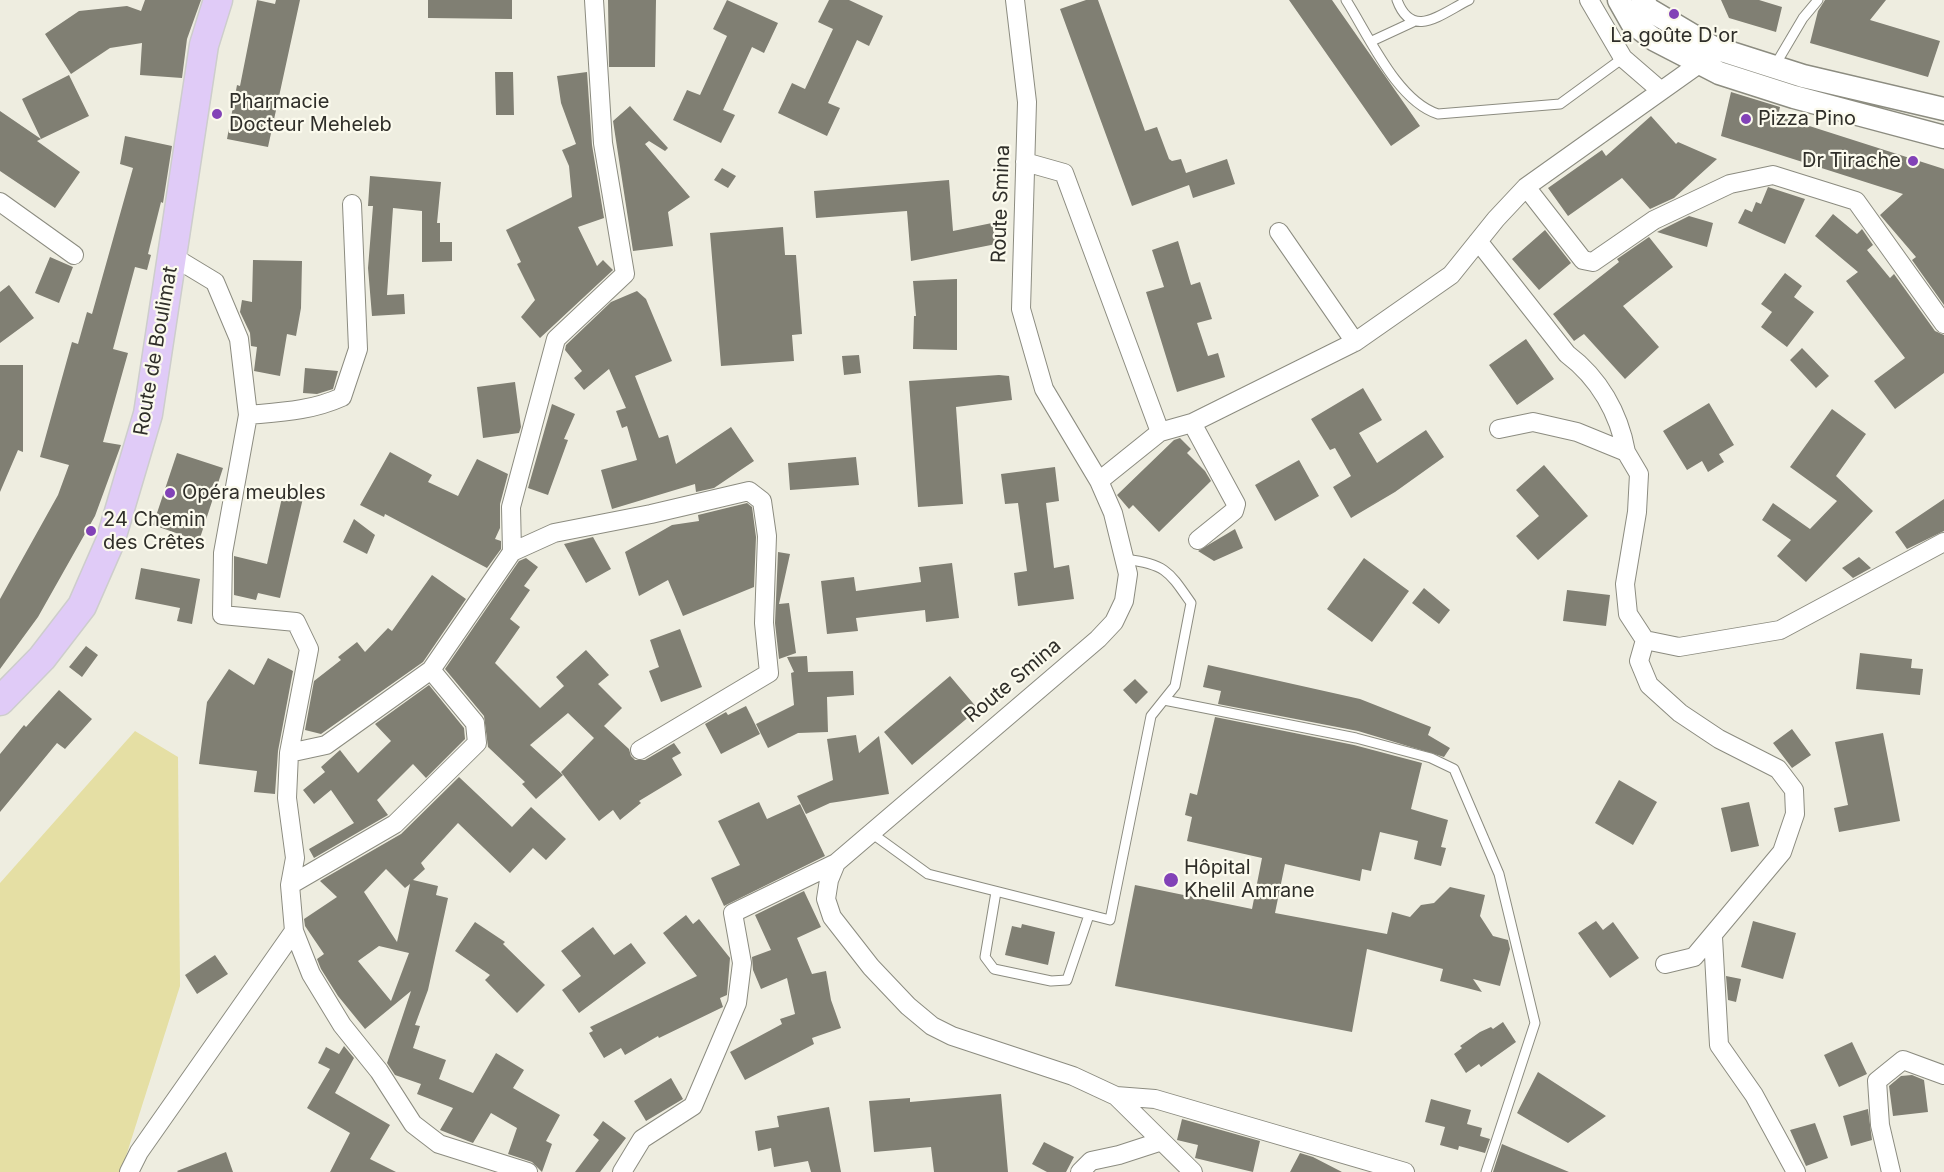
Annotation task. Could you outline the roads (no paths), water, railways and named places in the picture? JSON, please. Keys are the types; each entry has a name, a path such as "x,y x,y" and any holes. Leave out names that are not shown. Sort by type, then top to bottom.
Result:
{"main road":[{"name":"Route de Boulimat","path":"0,701 42,658 82,606 110,542 148,414 204,45 218,0"}],"street":[{"path":"512,552 511,507 556,339 625,274 603,143 594,0"},
{"name":"Route Smina","path":"836,863 1098,639 1114,622 1124,601 1128,574 1113,513 1099,481 1044,389 1021,309 1027,102 1015,0"},
{"path":"1589,0 1623,58 1660,90"},
{"path":"1619,0 1632,23 1654,40 1719,73 1794,97 1944,137"},
{"path":"1643,0 1648,9 1712,47 1774,67 1944,109"},
{"path":"1099,481 1160,432 1192,423 1355,342 1451,275 1526,187 1699,64"},
{"path":"1025,162 1064,173 1160,432"},
{"path":"1526,187 1583,260 1593,262 1654,220 1730,184 1773,175 1856,201 1944,324"},
{"path":"0,202 74,255"},
{"path":"248,415 301,411 322,406 342,397 358,350 352,204"},
{"path":"1279,232 1355,342"},
{"path":"1478,241 1517,294 1567,354 1586,368 1613,409 1626,452 1639,474 1637,512 1625,584 1628,614 1645,640 1679,647 1780,630 1944,542"},
{"path":"172,256 215,282 239,339 248,415 223,553 222,615 296,622 309,649 289,753 287,798 295,858 290,885 294,931 311,974 342,1025 379,1071 413,1124 439,1144 528,1172"},
{"path":"1499,429 1533,422 1577,432 1626,452"},
{"path":"1192,423 1236,504 1234,511 1198,540"},
{"path":"289,753 326,745 431,670 512,552 554,533 651,514 749,490 762,501 767,536 764,623 769,673 640,750"},
{"path":"1645,640 1639,661 1649,685 1680,713 1719,739 1778,769 1794,790 1795,814 1782,852 1694,957 1665,964"},
{"path":"290,885 395,824 477,743 475,723 431,670"},
{"path":"836,863 829,880 826,899 832,917 878,975 932,1026 952,1036 1073,1076 1116,1096 1155,1099 1405,1172"},
{"path":"621,1172 642,1140 693,1106 737,1003 742,963 733,913 836,863"},
{"path":"129,1172 139,1152 294,931"},
{"path":"1713,937 1719,1045 1754,1095 1796,1172"},
{"path":"1890,1172 1880,1125 1877,1082 1903,1060 1944,1076"},
{"path":"1116,1096 1159,1142 1193,1172"},
{"path":"1080,1172 1091,1161 1159,1142"}],"lane":[{"path":"1346,0 1404,92 1423,109 1438,114 1560,104 1623,58"},
{"path":"1397,0 1402,13 1413,22"},
{"path":"1372,41 1413,22 1425,22 1469,0"},
{"path":"1774,67 1803,18 1818,0"},
{"path":"870,832 928,874 1110,921 1151,716 1174,686 1191,603 1169,574 1155,563 1126,560"},
{"path":"1164,700 1356,738 1431,758 1454,769 1499,874 1535,1023 1486,1172"},
{"path":"996,892 985,957 994,969 1051,981 1067,980 1089,915"}],"place":[{"name":"La goûte D'or","path":"1674,14"},
{"name":"Pharmacie Docteur Meheleb","path":"217,114"},
{"name":"Pizza Pino","path":"1746,119"},
{"name":"Dr Tirache","path":"1913,161"},
{"name":"Opéra meubles","path":"170,493"},
{"name":"24 Chemin des Crêtes","path":"91,531"},
{"name":"Hôpital Khelil Amrane","path":"1171,880"}]}
